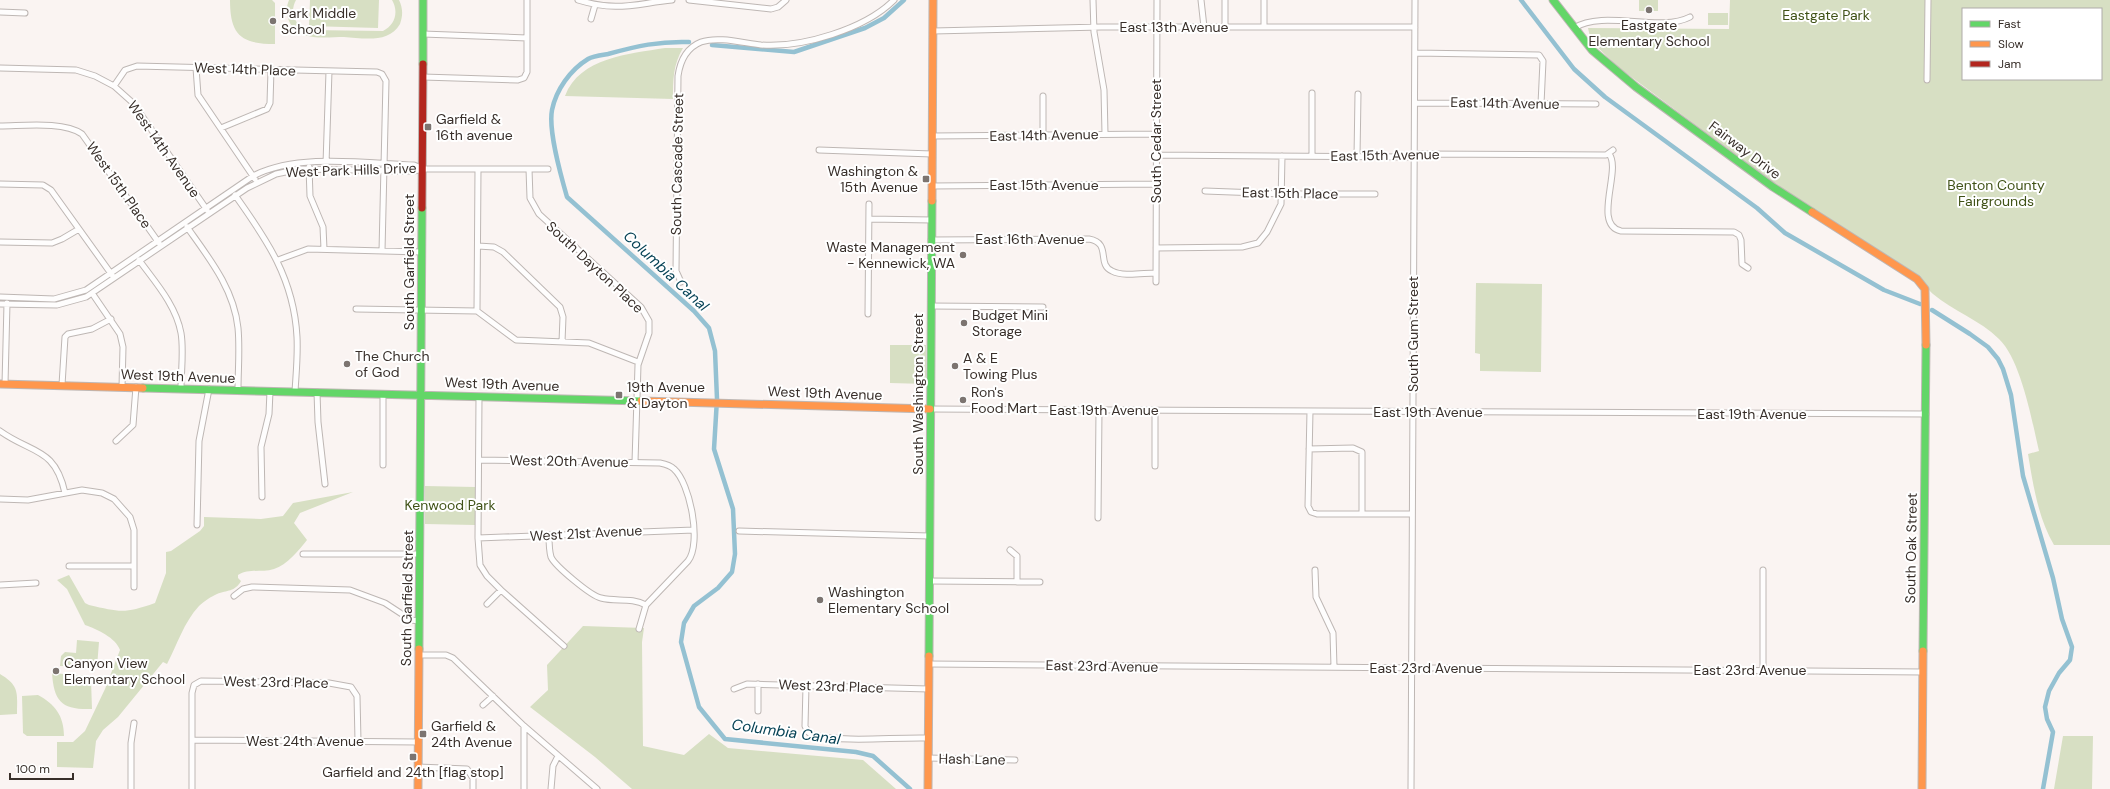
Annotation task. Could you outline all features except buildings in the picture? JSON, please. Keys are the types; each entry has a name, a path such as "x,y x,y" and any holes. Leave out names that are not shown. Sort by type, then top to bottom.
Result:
{"street":[{"name":"South Garfield Street","path":"418,789 424,0"},
{"path":"423,77 518,80 524,78 527,72 527,0"},
{"path":"578,0 610,8 630,7 672,0"},
{"path":"689,0 767,9 775,9 782,5 786,0"},
{"name":"South Cascade Street","path":"681,282 676,271 678,76 680,62 691,48 701,42 713,40 771,46 802,43 864,22 883,10 894,0"},
{"name":"South Washington Street","path":"928,789 933,0"},
{"path":"1093,0 1094,28 1104,90 1105,134"},
{"name":"South Cedar Street","path":"1156,282 1157,0"},
{"path":"1200,0 1204,27"},
{"path":"1225,0 1225,27"},
{"path":"1264,0 1264,27"},
{"name":"South Gum Street","path":"1411,789 1415,0"},
{"name":"Fairway Drive","path":"1553,0 1574,28 1613,69 1793,200 1920,281 1925,288 1926,307"},
{"path":"1927,80 1928,0"},
{"path":"590,19 595,5"},
{"path":"0,12 25,13"},
{"path":"1574,28 1587,21 1673,22 1690,17"},
{"name":"East 13th Avenue","path":"932,31 1157,27 1415,27"},
{"path":"423,34 527,38"},
{"path":"1415,53 1535,53 1541,56 1543,61 1541,104"},
{"name":"West 14th Place","path":"114,86 125,70 134,66 377,72 384,76 386,81 384,164"},
{"name":"West 14th Avenue","path":"0,68 76,70 95,76 114,86 133,103 210,214"},
{"path":"196,68 198,95 257,182"},
{"path":"221,128 267,109 270,103 271,70"},
{"path":"326,169 329,71"},
{"path":"1312,93 1312,156"},
{"path":"1357,157 1358,94"},
{"path":"1043,96 1043,135"},
{"name":"East 14th Avenue","path":"1415,102 1596,104"},
{"name":"West 15th Place","path":"0,126 62,127 73,129 82,134 162,247"},
{"name":"East 14th Avenue","path":"932,136 1156,134"},
{"path":"819,150 932,154"},
{"name":"East 15th Avenue","path":"1156,155 1357,157 1414,156 1419,154 1611,152 1613,162 1609,200 1609,222 1613,228 1621,231 1734,232 1739,235 1741,240 1742,264 1748,268"},
{"path":"1156,248 1250,246 1261,240 1280,208 1282,194 1282,156"},
{"path":"310,162 310,196 323,227 324,249"},
{"name":"West Park Hills Drive","path":"0,298 54,299 74,295 89,289 253,176 284,164 326,162 414,165 423,168"},
{"path":"382,251 384,164"},
{"path":"423,168 548,169"},
{"name":"West Park Hills Drive","path":"0,304 57,305 72,302 93,294 257,182 283,171 326,169 414,171 423,168"},
{"path":"477,311 478,169"},
{"name":"South Dayton Place","path":"529,169 530,198 539,214 645,312 649,322 649,333 638,362 635,462"},
{"path":"0,184 46,186 51,190 115,280"},
{"name":"East 15th Avenue","path":"932,186 1156,184"},
{"name":"East 15th Place","path":"1205,190 1282,194 1375,194"},
{"path":"232,191 278,260 289,290 297,337 295,392"},
{"path":"868,314 869,204"},
{"path":"869,219 932,220"},
{"path":"184,223 214,264 233,303 239,341 238,390"},
{"path":"0,242 52,243 62,240 79,228"},
{"name":"East 16th Avenue","path":"931,240 1089,239 1096,241 1102,247 1104,262 1108,269 1118,273 1156,273"},
{"path":"478,246 494,247 503,252 557,303 563,317 562,342"},
{"path":"278,260 304,249 422,252"},
{"path":"136,256 168,301 178,324 181,343 181,389"},
{"path":"89,289 111,319 122,341 122,387"},
{"path":"3,384 3,349 7,298"},
{"path":"931,306 1043,307"},
{"name":"South Oak Street","path":"1922,789 1926,307"},
{"path":"356,309 477,311 516,340 597,345 638,362"},
{"path":"62,385 65,337 68,334 92,329 111,319"},
{"name":"West 19th Avenue","path":"3,384 930,409"},
{"path":"116,442 133,425 136,387"},
{"path":"197,525 199,441 209,389"},
{"path":"262,497 261,447 269,414 270,391"},
{"path":"317,392 318,422 325,484"},
{"path":"383,394 383,465"},
{"path":"479,396 478,538 480,565 486,576 564,646"},
{"name":"East 19th Avenue","path":"930,409 1926,414"},
{"path":"1098,518 1099,410"},
{"path":"1155,410 1155,466"},
{"path":"1310,411 1308,506 1311,512 1317,514 1412,514"},
{"path":"0,431 38,450 47,457 60,474 65,493"},
{"path":"1309,448 1353,448 1360,450 1362,456 1362,514"},
{"name":"West 20th Avenue","path":"479,460 660,463 674,469 681,479 693,515 694,530"},
{"path":"0,499 28,500 88,490 108,495 124,508 133,527 134,586"},
{"path":"639,629 646,604 691,557 694,547 694,530"},
{"name":"West 21st Avenue","path":"478,538 694,530"},
{"path":"739,531 930,536"},
{"path":"548,535 550,551 554,561 592,595 602,599 634,600 646,604"},
{"path":"1010,550 1017,556 1017,582"},
{"path":"303,554 420,554"},
{"path":"69,566 134,566"},
{"path":"1315,570 1316,597 1333,633 1334,667"},
{"path":"1763,670 1764,570"},
{"path":"930,581 1040,582"},
{"path":"0,585 36,583"},
{"path":"234,596 243,589 252,587 340,589 368,596 411,620 419,621"},
{"path":"487,604 501,590"},
{"path":"419,656 446,655 453,658 524,726 597,789"},
{"name":"East 23rd Avenue","path":"929,664 1923,672"},
{"name":"West 23rd Place","path":"192,740 192,688 196,683 205,680 329,683 351,687 357,696 358,741"},
{"name":"West 23rd Place","path":"734,689 742,684 758,684 929,689"},
{"path":"758,684 758,711"},
{"path":"806,686 805,726 808,732 819,736 853,739 894,737 928,738"},
{"path":"483,706 493,696"},
{"path":"131,789 131,743 134,723"},
{"path":"524,726 524,789"},
{"path":"192,740 192,789"},
{"name":"West 24th Avenue","path":"192,740 418,742"},
{"path":"552,789 552,766 558,756"},
{"name":"Hash Lane","path":"928,758 1015,760"},
{"path":"418,767 462,768 470,771 473,778 473,789"}],"green space":[{"path":"230,0 272,0 275,3 275,44 254,42 240,35 232,22"},
{"path":"289,0 296,0 293,10 294,18 303,28 308,30 383,31 393,22 395,18 395,9 392,0 399,0 402,9 402,18 400,24 395,30 389,35 382,37 367,39 313,37 305,35 293,28 287,13 287,5"},
{"path":"310,0 379,0 378,28 309,26"},
{"path":"1639,0 1658,0 1658,11 1639,11"},
{"name":"Benton County Fairgrounds","path":"1730,0 2110,0 2110,545 2054,545 2048,535 2037,501 2028,454 2039,451 2025,392 2014,361 2007,349 1992,332 1949,306 1933,294 1918,275 1781,188 1618,67 1591,41 1588,28 1729,29"},
{"path":"1708,13 1728,13 1728,25 1708,25"},
{"path":"665,48 683,48 675,67 673,99 565,96 572,83 582,73 594,65 621,56"},
{"path":"1476,283 1542,284 1541,372 1480,371 1480,354 1475,353"},
{"path":"890,345 926,345 926,384 890,383"},
{"name":"Kenwood Park","path":"425,486 475,487 475,525 425,524"},
{"path":"353,492 300,513 294,523 307,540 284,564 274,569 242,573 238,575 238,578 241,581 239,585 215,595 199,606 185,626 167,664 163,662 118,717 103,730 96,741 93,768 57,767 57,742 73,742 85,731 105,689 120,650 115,642 110,638 85,625 67,589 57,580 69,575 85,603 89,605 122,611 145,607 155,603 166,573 166,552 171,551 200,531 204,526 204,517 261,519 283,516 293,503"},
{"path":"583,626 644,628 642,642 643,746 684,755 709,734 728,748 863,760 896,789 632,789 595,757 530,707 548,690 547,665"},
{"path":"77,640 99,642 97,667 60,666 61,656 65,652 76,653"},
{"path":"52,673 87,676 91,680 92,709 73,708 62,702 55,691"},
{"path":"0,674 14,686 17,695 17,714 0,715"},
{"path":"38,695 49,702 57,711 64,729 64,736 27,736 23,733 22,696"},
{"path":"2063,736 2093,736 2092,789 2054,789"}],"waterway":[{"name":"Columbia Canal","path":"712,45 794,52 865,28 884,18 904,0"},
{"path":"1521,0 1574,69 1605,97 1757,208 1785,233 1884,290 1920,304"},
{"name":"Columbia Canal","path":"689,42 668,42 648,45 595,56 588,59 575,69 560,88 554,103 551,119 553,141 567,197 694,311 709,328 715,351 717,399 714,449 733,509 735,554 732,572 718,588 694,606 684,623 681,642 699,707 725,739 856,752 873,756 910,789"},
{"path":"1932,310 1988,347 1998,359 2003,369 2011,395 2023,476 2053,578 2062,619 2072,647 2070,660 2059,673 2049,691 2045,707 2047,719 2053,732 2043,789"}],"traffic: fast":[{"path":"423,0 423,64"},
{"path":"1553,0 1592,50 1636,87 1773,187 1812,212"},
{"path":"929,656 932,201"},
{"path":"419,649 422,208"},
{"path":"1923,651 1926,345"},
{"path":"143,388 641,401"}],"traffic: slow":[{"path":"932,201 933,0"},
{"path":"1812,212 1917,279 1925,289 1926,345"},
{"path":"0,384 143,388"},
{"path":"641,401 930,409"},
{"path":"418,789 419,649"},
{"path":"1922,789 1923,651"},
{"path":"928,789 929,656"}],"traffic: jam":[{"path":"422,208 423,64"}],"place":[{"name":"Eastgate Elementary School","path":"1649,10"},
{"name":"Park Middle School","path":"273,21"},
{"name":"Garfield & 16th avenue","path":"428,127"},
{"name":"Washington & 15th Avenue","path":"926,179"},
{"name":"Waste Management - Kennewick, WA","path":"963,255"},
{"name":"Budget Mini Storage","path":"964,323"},
{"name":"The Church of God","path":"347,364"},
{"name":"A & E Towing Plus","path":"955,366"},
{"name":"19th Avenue & Dayton","path":"619,395"},
{"name":"Ron's Food Mart","path":"963,400"},
{"name":"Washington Elementary School","path":"820,600"},
{"name":"Canyon View Elementary School","path":"56,671"},
{"name":"Garfield & 24th Avenue","path":"423,734"},
{"name":"Garfield and 24th [flag stop]","path":"413,757"}],"park label":[{"name":"Eastgate Park","path":"1826,15"}]}
